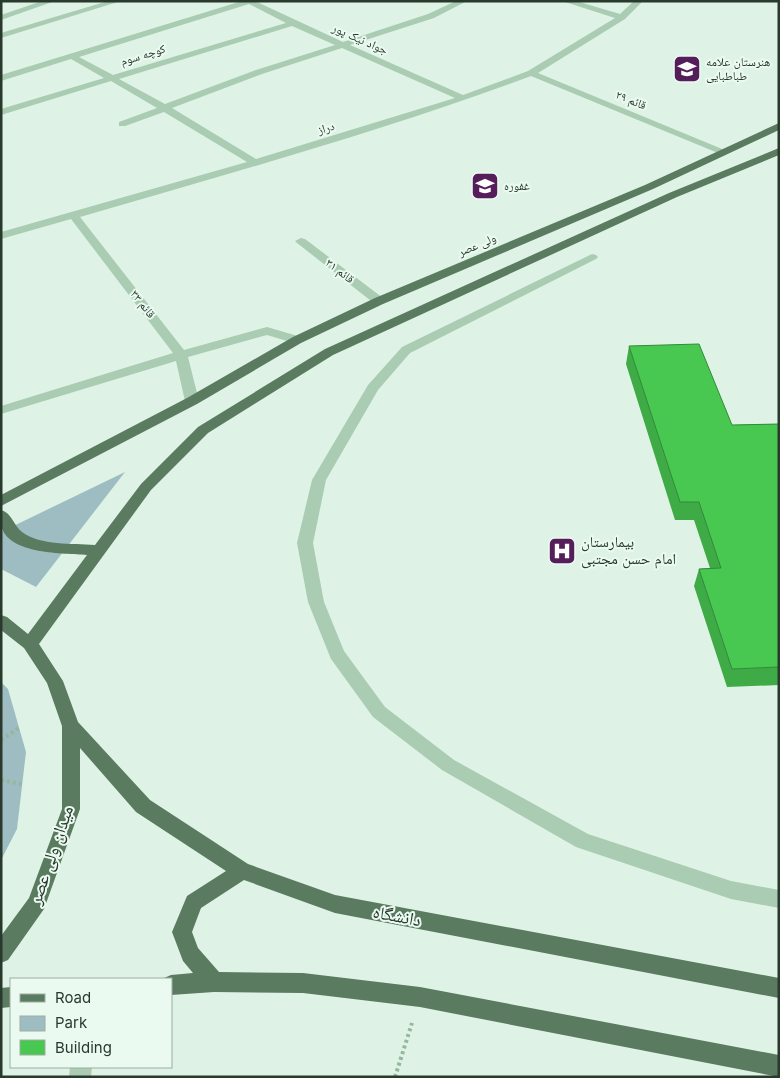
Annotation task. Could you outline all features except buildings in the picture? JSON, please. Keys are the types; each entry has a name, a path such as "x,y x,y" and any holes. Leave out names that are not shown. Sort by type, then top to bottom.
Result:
{"main road":[{"name":"ولی عصر","path":"1,501 192,401 297,340 380,301 649,187 722,151 779,126"},
{"path":"30,644 146,487 202,430 329,352 664,199 779,151"},
{"path":"1,515 15,535 33,545 98,551"},
{"name":"میدان ولی عصر","path":"1,621 30,644 55,681 71,726 71,809 37,903 1,953"},
{"name":"دانشگاه","path":"71,726 143,806 242,871 335,904 779,988"},
{"path":"214,982 190,954 182,932 194,902 242,871"},
{"path":"172,985 214,982 303,983 420,997 779,1066"}],"street":[{"path":"1,18 51,1"},
{"path":"1,36 117,1"},
{"path":"1,78 250,1"},
{"name":"جواد نیک پور","path":"250,1 293,23 463,98"},
{"path":"122,124 166,109 259,72 431,16 463,1"},
{"path":"566,1 622,17"},
{"name":"دراز","path":"1,236 255,163 463,98 531,72 622,17 639,1"},
{"name":"کوچه سوم","path":"1,112 293,23"},
{"path":"72,56 166,109 255,163"},
{"name":"قائم ۲۹","path":"531,72 722,151"},
{"name":"قائم ۳۳","path":"74,216 181,355 192,401"},
{"name":"قائم ۳۱","path":"301,241 380,301"},
{"path":"592,257 406,350 373,388 319,480 305,543 316,602 338,654 379,712 448,765 583,841 732,890 779,899"},
{"path":"1,410 267,331 297,340"}],"path":[{"path":"1,740 19,728"},
{"path":"1,780 22,784"},
{"path":"395,1077 420,997"}],"green space":[{"path":"125,472 36,587 1,569 1,532"},
{"path":"1,682 8,689 26,752 17,829 1,860"}],"place":[{"name":"هنرستان علامه طباطبایی","path":"687,69"},
{"name":"غفوره","path":"485,186"},
{"name":"بیمارستان امام حسن مجتبی","path":"562,551"}]}
